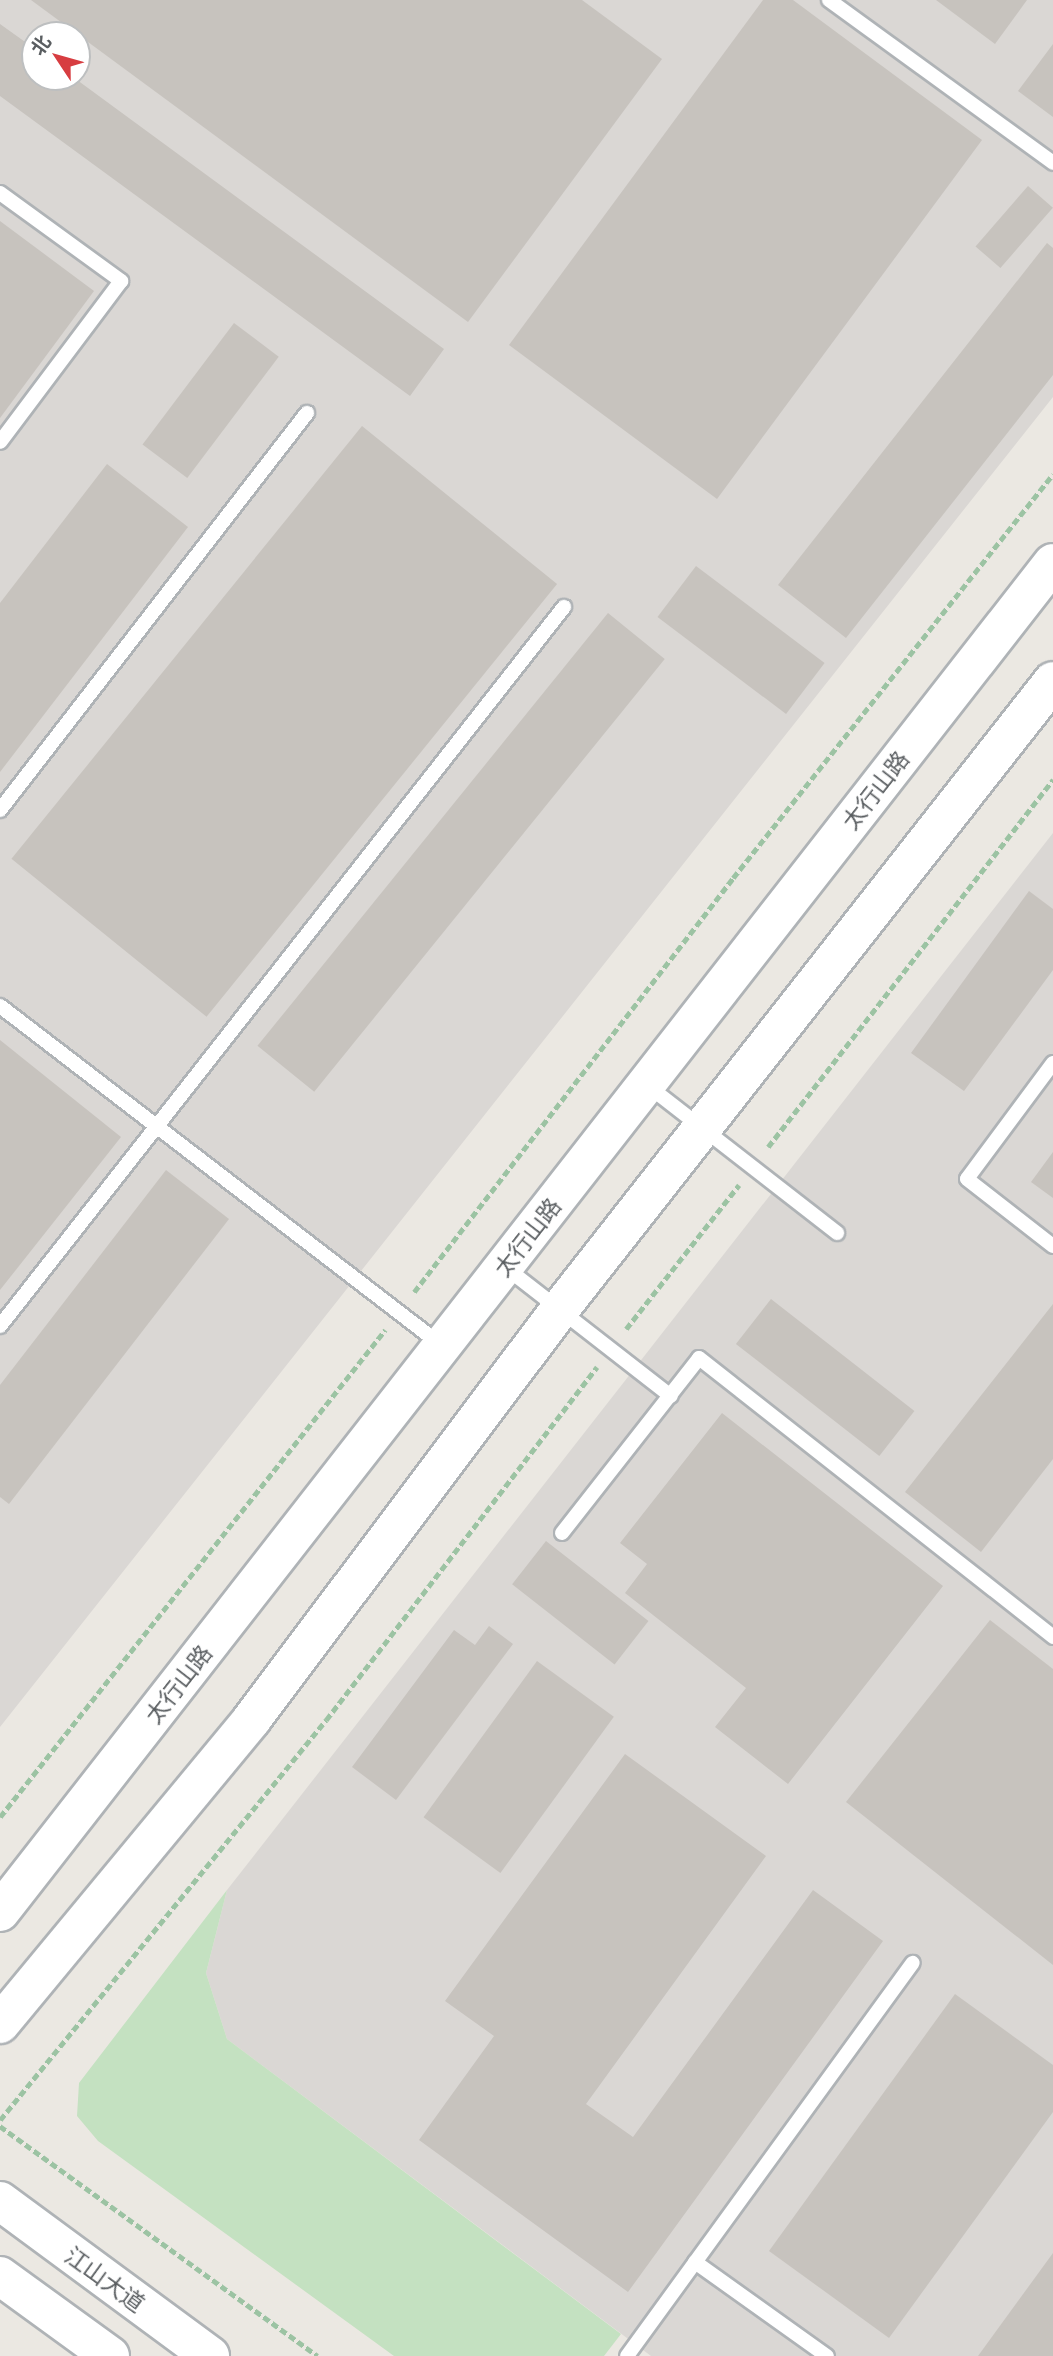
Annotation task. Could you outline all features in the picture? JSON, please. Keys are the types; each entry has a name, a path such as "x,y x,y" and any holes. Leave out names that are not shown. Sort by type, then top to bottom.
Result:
{"street":[{"name":"太行山路","path":"0,1912 1053,563"},
{"path":"0,2024 252,1719 560,1309 1053,681"},
{"name":"江山大道","path":"0,2201 210,2356"},
{"path":"0,2276 110,2356"}],"lane":[{"path":"829,0 1053,163"},
{"path":"0,193 121,281 0,442"},
{"path":"0,810 307,413"},
{"path":"0,1326 564,607"},
{"path":"0,1006 442,1346"},
{"path":"1053,1063 967,1179 1053,1246"},
{"path":"646,1084 837,1233"},
{"path":"504,1266 671,1396"},
{"path":"562,1533 699,1359 1053,1637"},
{"path":"627,2356 913,1963"},
{"path":"695,2262 827,2356"}],"path":[{"path":"0,1817 645,998 733,878 1053,474"},
{"path":"0,2120 326,1720 1053,780"},
{"path":"0,2126 318,2356"}],"shaded area":[{"path":"0,0 1053,0 1053,397 0,1727"},
{"path":"1053,833 1053,2356 651,2356 227,2039 206,1973 227,1890"}],"green space":[{"path":"227,1890 206,1973 227,2039 621,2334 604,2356 394,2356 98,2141 77,2116 79,2083"}],"building":[{"path":"31,0 582,0 662,59 468,322 91,44 91,21 60,21"},
{"path":"763,0 793,0 982,140 717,499 509,345"},
{"path":"936,0 1027,0 995,44"},
{"path":"0,24 21,39 21,91 91,90 444,349 410,396 0,96"},
{"path":"1053,44 1053,117 1018,91"},
{"path":"1028,186 1053,208 1000,268 976,246"},
{"path":"0,221 94,291 0,418"},
{"path":"1047,243 1053,248 1053,375 846,638 778,585"},
{"path":"234,323 279,357 187,478 143,444"},
{"path":"362,426 557,584 207,1017 11,859"},
{"path":"107,464 188,527 0,772 0,603"},
{"path":"696,566 825,663 786,714 657,617"},
{"path":"608,613 665,659 314,1092 257,1046"},
{"path":"1029,891 1053,909 1053,970 964,1091 911,1053"},
{"path":"0,1040 121,1137 0,1290"},
{"path":"1053,1152 1053,1198 1031,1182"},
{"path":"166,1170 229,1219 9,1504 0,1497 0,1385"},
{"path":"771,1299 914,1411 879,1456 736,1344"},
{"path":"1053,1304 1053,1459 981,1552 905,1492"},
{"path":"722,1413 943,1586 788,1784 715,1727 746,1688 625,1593 647,1564 620,1543"},
{"path":"546,1541 648,1621 615,1664 512,1584"},
{"path":"990,1620 1053,1669 1053,1965 846,1802"},
{"path":"489,1626 513,1644 396,1800 352,1767 454,1630 475,1645"},
{"path":"537,1661 614,1717 500,1873 424,1817"},
{"path":"625,1754 766,1856 586,2104 633,2137 813,1890 883,1941 628,2292 419,2140 494,2036 445,2001"},
{"path":"955,1994 1053,2065 1053,2112 889,2338 769,2251"},
{"path":"1053,2253 1053,2356 978,2356"}]}
